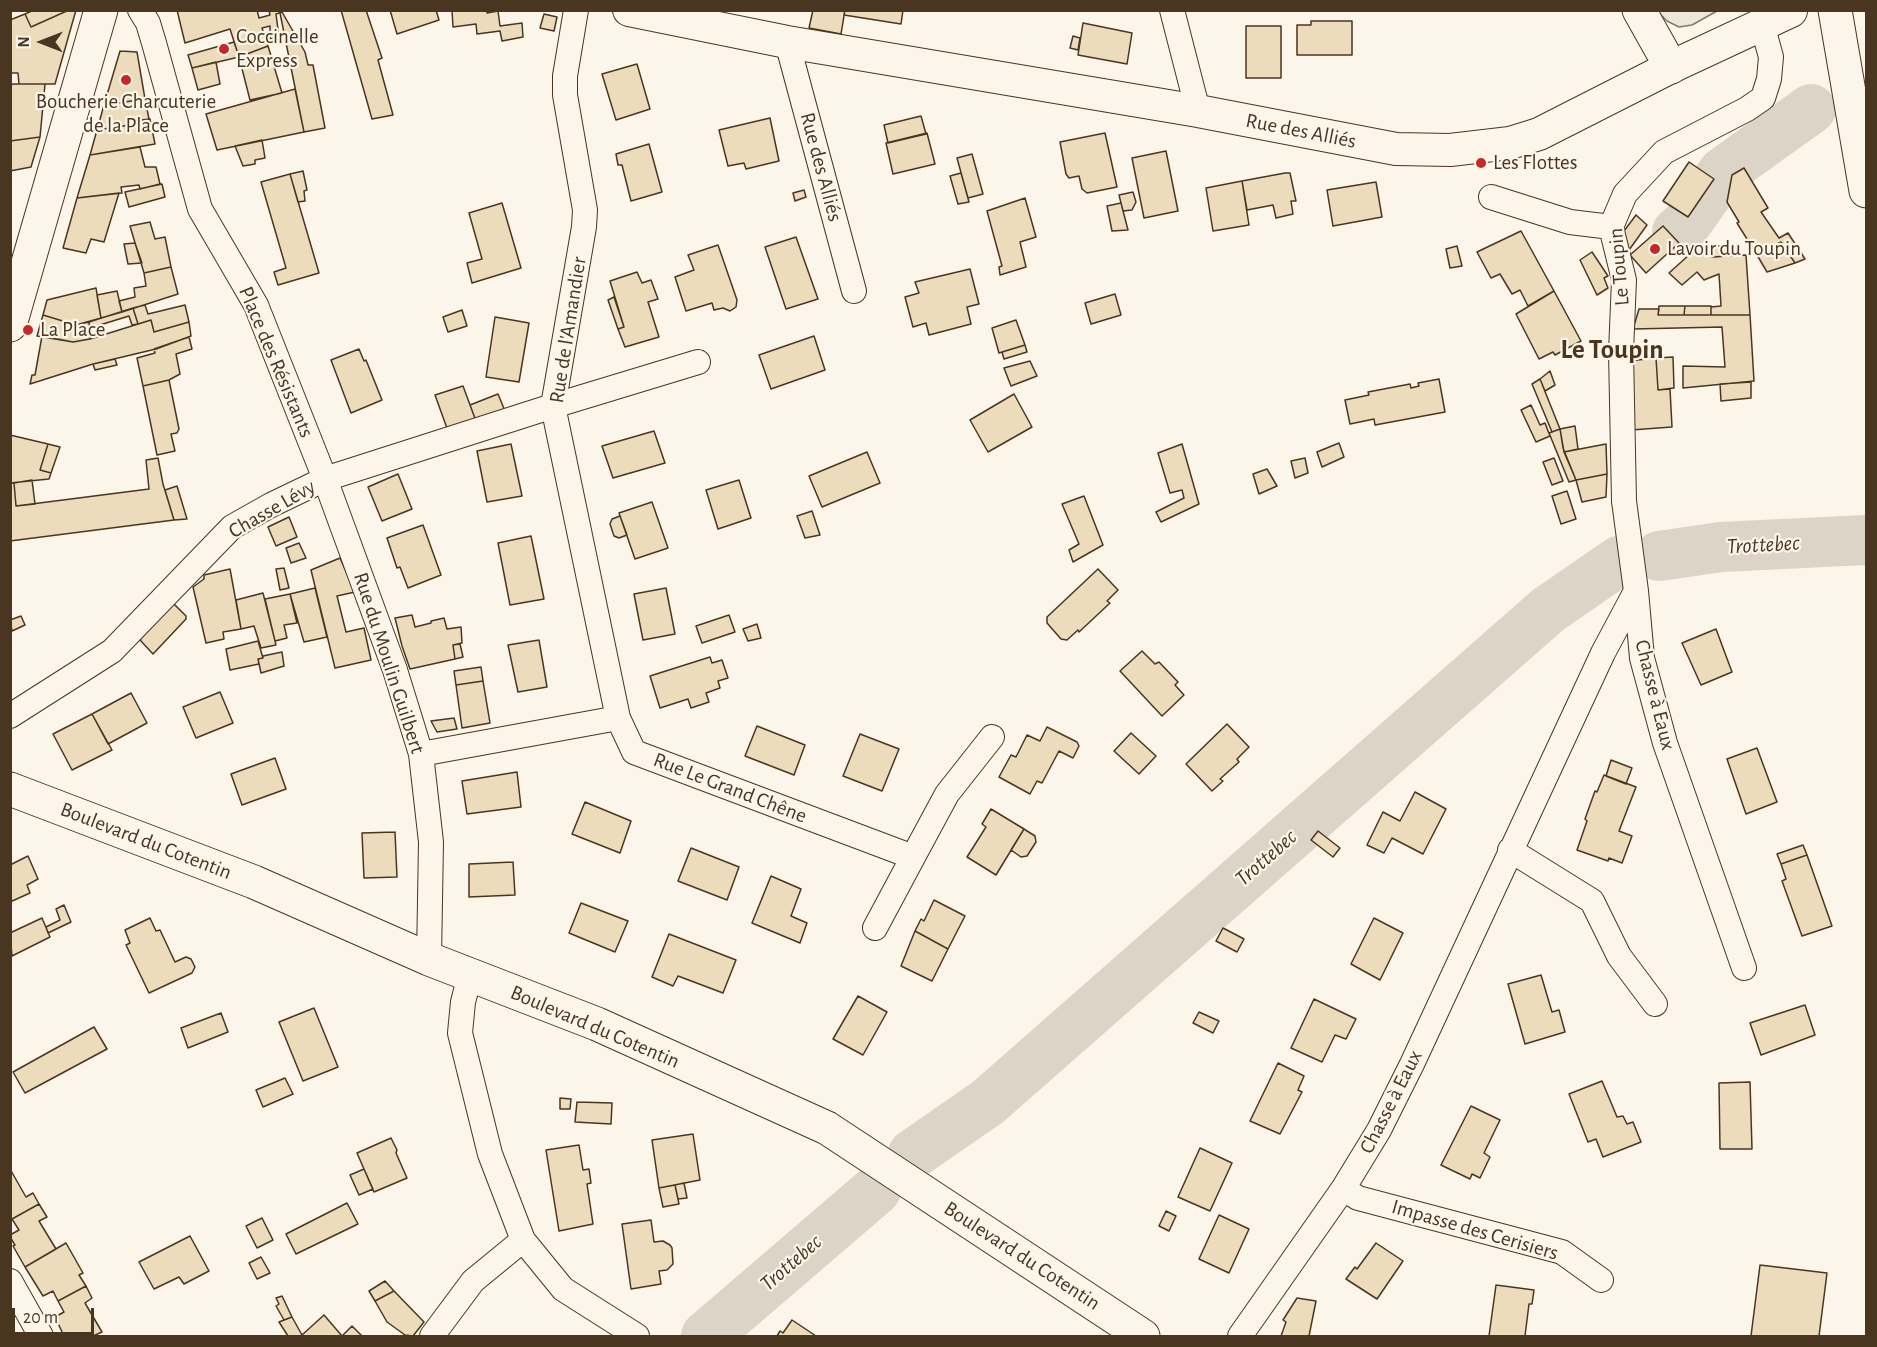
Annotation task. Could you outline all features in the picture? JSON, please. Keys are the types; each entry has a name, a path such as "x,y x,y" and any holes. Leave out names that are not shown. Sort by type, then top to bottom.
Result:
{"main road":[{"path":"10,325 101,10"},
{"path":"1639,10 1671,67"},
{"path":"1835,10 1866,191"},
{"name":"Boulevard du Cotentin","path":"10,789 254,882 429,959 597,1024 827,1128 1143,1336"}],"street":[{"name":"Place des Résistants","path":"140,10 148,23 200,209 256,305 325,479"},
{"name":"Rue de l'Amandier","path":"576,10 565,76 565,95 585,210 553,406 618,718"},
{"name":"Rue des Alliés","path":"629,10 787,42 1198,111 1396,149 1450,150 1510,143 1530,138 1671,67 1791,11"},
{"path":"1172,10 1198,111"},
{"name":"Le Toupin","path":"1633,572 1624,501 1621,352 1624,280 1611,227 1625,194 1664,152 1747,109 1763,98 1769,80 1771,57 1762,24"},
{"name":"Rue des Alliés","path":"787,42 854,291"},
{"path":"1491,197 1570,222 1611,227"},
{"name":"Chasse Lévy","path":"10,716 112,651 232,527 271,505 325,479 698,362"},
{"name":"Rue du Moulin Guilbert","path":"325,479 395,670 421,754 431,842 429,959"},
{"name":"Chasse à Eaux","path":"1240,1336 1343,1189 1379,1130 1603,653 1633,572"},
{"name":"Chasse à Eaux","path":"1633,572 1642,658 1665,743 1744,968"},
{"path":"421,754 618,718"},
{"name":"Rue Le Grand Chêne","path":"618,718 634,752 913,857"},
{"path":"875,927 947,794 992,736"},
{"path":"1510,850 1592,901 1618,956 1655,1004"},
{"path":"470,975 463,1002 460,1033 490,1154 523,1240 563,1289 637,1336"},
{"name":"Impasse des Cerisiers","path":"1343,1189 1358,1198 1562,1252 1601,1280"},
{"path":"432,1336 473,1281 523,1240"},
{"path":"10,1281 42,1336"}],"shaded area":[{"path":"1657,11 1717,11 1692,25 1679,27 1667,21"}],"building":[{"path":"34,10 69,10 31,27 25,14"},
{"path":"69,10 76,10 55,84 19,84 18,73 10,73 10,20 25,14 31,27"},
{"path":"177,10 257,10 259,18 270,15 269,10 282,10 276,14 279,37 270,39 270,26 262,28 268,46 239,57 230,29 185,43"},
{"path":"341,10 366,10 382,58 378,60 393,115 372,119"},
{"path":"390,10 436,10 439,20 397,34"},
{"path":"452,10 487,10 487,13 498,11 500,26 522,23 523,37 502,41 500,31 477,34 476,24 453,27"},
{"path":"813,10 845,10 841,34 809,28"},
{"path":"845,10 903,10 901,24 844,15"},
{"path":"282,12 305,52 308,65 313,65 325,128 304,132 280,13"},
{"path":"544,14 557,17 554,31 540,28"},
{"path":"1311,21 1352,21 1352,55 1297,55 1297,25 1311,25"},
{"path":"1083,23 1132,33 1127,64 1078,55"},
{"path":"1246,26 1281,26 1281,78 1246,78"},
{"path":"1073,36 1080,38 1078,50 1070,48"},
{"name":"Coccinelle Express","path":"234,42 239,57 192,68 188,55"},
{"path":"268,46 282,93 250,100 239,57"},
{"path":"120,51 137,52 145,99 104,105"},
{"path":"216,62 220,84 198,90 192,68"},
{"path":"637,64 650,109 616,120 602,74"},
{"path":"13,84 45,84 40,137 10,141 10,86"},
{"path":"295,89 304,132 217,150 206,114"},
{"path":"145,99 149,119 135,121 136,124 97,130 104,105"},
{"path":"921,116 926,134 888,143 884,125"},
{"path":"770,118 779,161 746,169 744,163 728,166 719,130"},
{"path":"150,119 155,144 90,155 97,130 136,124 135,121"},
{"path":"927,133 935,164 893,174 886,143"},
{"path":"1105,133 1117,187 1087,193 1082,189 1079,176 1069,178 1066,174 1060,142"},
{"path":"40,137 31,167 10,171 10,141"},
{"path":"262,140 265,158 255,160 255,164 243,166 235,146"},
{"path":"649,144 662,192 631,201 622,165 618,165 616,154"},
{"path":"140,147 145,167 156,167 160,184 140,189 139,185 121,187 122,193 77,198 90,155"},
{"path":"1166,151 1178,211 1144,218 1132,158"},
{"path":"972,154 983,194 968,198 957,158"},
{"path":"1689,162 1714,179 1688,217 1663,201"},
{"path":"1744,168 1768,208 1761,212 1779,238 1788,233 1805,259 1795,263 1781,242 1757,255 1727,202 1732,175"},
{"path":"303,171 307,190 304,191 305,201 298,202 290,174"},
{"path":"961,173 969,202 958,204 950,176"},
{"path":"1290,173 1296,201 1291,201 1293,214 1276,218 1273,205 1247,210 1242,181"},
{"path":"290,174 319,273 278,285 274,272 286,268 261,182"},
{"path":"1242,181 1249,225 1213,231 1206,188"},
{"path":"1376,182 1382,217 1333,226 1327,190"},
{"path":"162,184 165,197 129,207 125,192"},
{"path":"804,190 806,197 795,201 793,193"},
{"path":"1133,192 1136,202 1132,210 1123,211 1119,195"},
{"path":"119,193 104,242 91,239 86,253 63,248 77,198"},
{"path":"1025,198 1036,237 1020,242 1026,267 1000,275 999,267 1002,266 987,211"},
{"path":"502,203 521,268 472,283 467,263 482,259 469,213"},
{"path":"1121,203 1128,230 1112,231 1107,206"},
{"path":"1636,215 1647,225 1629,250 1624,231"},
{"path":"150,222 155,239 165,237 171,267 144,273 130,226"},
{"name":"Lavoir du Toupin","path":"1663,226 1679,243 1646,273 1630,255"},
{"path":"1521,231 1554,291 1528,306 1520,290 1512,294 1500,274 1491,278 1477,252"},
{"path":"796,237 818,299 786,309 765,247"},
{"path":"1781,242 1795,263 1767,272 1757,255"},
{"path":"135,243 142,263 128,264 124,244"},
{"path":"718,245 737,300 736,307 730,311 723,308 714,310 712,303 686,311 675,277 694,270 688,255"},
{"path":"1700,245 1712,257 1746,255 1750,315 1711,315 1711,307 1721,306 1719,274 1704,280 1697,272 1682,285 1669,273"},
{"path":"1727,245 1729,256 1712,257 1702,248"},
{"path":"1457,246 1462,266 1450,268 1446,249"},
{"path":"1592,252 1608,276 1604,278 1608,288 1597,295 1580,260"},
{"path":"171,267 178,294 122,312 119,301 135,297 134,288 146,286 144,273"},
{"path":"970,269 979,304 967,307 971,324 929,335 926,323 913,327 905,297 919,293 915,282"},
{"path":"637,272 642,283 651,280 658,299 648,302 659,337 625,347 618,329 624,327 610,281"},
{"path":"96,288 101,318 76,325 43,315 47,300"},
{"path":"117,291 122,312 101,318 97,295"},
{"path":"1554,291 1581,341 1555,355 1553,352 1539,359 1516,314"},
{"path":"1115,294 1121,315 1091,324 1085,303"},
{"path":"614,297 624,327 618,329 608,300"},
{"path":"145,305 148,314 185,305 189,322 154,332 151,320 138,324 133,308"},
{"path":"1659,306 1685,306 1684,315 1658,315"},
{"path":"1685,306 1711,306 1711,315 1684,315"},
{"path":"133,308 138,324 132,325 129,316 90,328 89,322"},
{"path":"1639,309 1659,309 1658,315 1750,315 1754,381 1683,388 1683,366 1725,367 1722,327 1633,329"},
{"path":"462,310 467,326 448,332 443,317"},
{"path":"43,315 76,325 89,322 90,339 73,342 37,336"},
{"path":"495,317 529,323 519,382 486,377"},
{"path":"151,320 154,332 189,322 191,336 156,349 93,364 30,384 32,375 35,375 42,336 73,342"},
{"path":"1016,320 1025,345 999,353 992,328"},
{"path":"814,336 825,370 771,389 759,355"},
{"path":"189,337 192,349 176,354 180,374 169,380 143,386 137,358 155,353 154,349"},
{"path":"1025,345 1027,352 1004,359 1002,352"},
{"path":"359,349 364,361 366,360 382,400 351,413 331,360"},
{"path":"1673,357 1674,388 1658,390 1656,358"},
{"path":"1656,358 1658,390 1670,389 1672,427 1631,430 1628,361"},
{"path":"115,359 117,365 95,370 93,364"},
{"path":"1030,361 1037,376 1011,386 1004,368"},
{"path":"1550,371 1555,385 1545,391 1540,379"},
{"path":"1439,379 1445,412 1375,425 1374,419 1350,424 1345,400 1369,395 1368,392 1410,384 1411,388 1419,386 1418,383"},
{"path":"1540,379 1560,429 1552,432 1532,384"},
{"path":"169,380 179,429 177,433 171,434 175,451 157,455 143,386"},
{"path":"1751,382 1751,398 1721,401 1720,384"},
{"path":"463,386 476,421 448,431 435,395"},
{"path":"498,394 505,411 476,421 470,405"},
{"path":"1014,394 1032,427 988,452 970,420"},
{"path":"1531,405 1540,425 1545,423 1550,436 1536,442 1521,410"},
{"path":"1575,426 1578,449 1564,452 1560,429"},
{"path":"1560,429 1563,448 1576,480 1569,482 1549,433"},
{"path":"654,431 665,463 613,478 602,446"},
{"path":"10,435 48,444 40,470 51,473 49,479 10,483"},
{"path":"1339,443 1344,457 1322,467 1317,452"},
{"path":"48,444 60,447 51,473 40,470"},
{"path":"511,444 522,496 487,502 477,451"},
{"path":"1182,444 1199,504 1161,522 1156,512 1184,498 1182,490 1170,493 1158,453"},
{"path":"1606,444 1607,474 1576,480 1564,452"},
{"path":"867,452 880,483 822,507 809,476"},
{"path":"158,458 174,520 10,541 10,483 14,483 16,506 149,489 146,460"},
{"path":"1305,458 1308,473 1295,478 1291,461"},
{"path":"1554,458 1563,481 1552,485 1543,462"},
{"path":"1267,469 1277,486 1259,494 1253,474"},
{"path":"398,474 412,509 382,521 368,487"},
{"path":"1607,474 1606,497 1582,502 1576,480"},
{"path":"32,480 35,504 16,506 14,483"},
{"path":"739,480 751,518 718,529 706,490"},
{"path":"177,486 187,519 174,520 165,490"},
{"path":"1567,491 1576,519 1561,524 1552,496"},
{"path":"1084,496 1103,545 1073,562 1069,550 1079,544 1062,504"},
{"path":"652,502 668,548 635,559 619,513"},
{"path":"812,511 820,535 805,538 797,516"},
{"path":"620,516 627,535 619,538 614,536 610,524 612,519"},
{"path":"289,517 297,537 276,546 268,527"},
{"path":"423,525 441,575 408,588 400,567 397,568 387,538"},
{"path":"531,536 544,599 510,605 498,543"},
{"path":"299,543 306,558 291,563 286,548"},
{"path":"340,558 355,592 337,596 346,632 364,628 371,660 335,668 311,570"},
{"path":"284,568 289,588 280,590 276,569"},
{"path":"230,569 241,629 223,632 224,639 206,643 193,587 204,579 204,575"},
{"path":"1098,569 1118,590 1107,601 1110,603 1079,632 1078,630 1067,640 1061,639 1047,623 1047,617"},
{"path":"315,588 327,637 304,642 290,594"},
{"path":"666,588 675,634 643,640 634,594"},
{"path":"263,593 276,645 261,648 254,626 241,629 236,600"},
{"path":"290,594 297,623 284,625 287,638 275,641 265,599"},
{"path":"174,604 186,616 186,619 153,654 140,640 155,618"},
{"path":"412,615 415,627 444,618 447,629 461,627 462,643 453,645 455,659 410,669 395,618"},
{"path":"729,615 735,632 702,643 696,626"},
{"path":"21,616 25,625 12,631 10,620"},
{"path":"757,624 761,638 748,641 743,629"},
{"path":"1716,629 1732,672 1701,685 1682,643"},
{"path":"539,640 547,687 518,692 508,645"},
{"path":"258,641 263,658 258,659 259,664 230,670 226,649"},
{"path":"460,644 463,657 455,659 453,645"},
{"path":"1142,651 1155,664 1159,662 1178,682 1175,685 1184,695 1162,716 1120,671"},
{"path":"282,652 284,666 261,673 258,659"},
{"path":"710,657 712,663 722,660 728,678 718,681 720,688 706,693 709,702 691,708 688,699 660,708 650,676"},
{"path":"481,667 483,681 456,685 454,671"},
{"path":"483,681 490,723 462,728 456,685"},
{"path":"220,692 233,723 196,738 183,707"},
{"path":"131,693 147,723 108,744 92,714"},
{"path":"92,714 112,750 72,770 53,734"},
{"path":"454,718 457,729 437,732 431,721"},
{"path":"1227,724 1249,747 1237,759 1239,762 1220,779 1223,781 1212,791 1186,764"},
{"path":"757,726 805,745 794,775 745,756"},
{"path":"1047,727 1077,742 1079,746 1073,758 1059,751 1042,783 1037,781 1030,794 999,777 1011,755 1016,757 1027,735 1040,741"},
{"path":"1131,733 1156,756 1139,774 1114,751"},
{"path":"860,734 899,749 882,791 843,776"},
{"path":"1757,748 1777,802 1746,814 1727,759"},
{"path":"275,758 286,789 242,805 231,774"},
{"path":"1611,760 1632,768 1626,784 1606,776"},
{"path":"517,772 521,807 467,814 462,781"},
{"path":"1604,775 1636,787 1619,831 1632,836 1622,863 1609,858 1608,861 1577,850 1595,791 1597,792"},
{"path":"1415,792 1446,809 1423,854 1392,838 1384,853 1367,845 1383,812 1400,821"},
{"path":"585,802 631,821 620,853 572,834"},
{"path":"991,809 1024,829 996,875 967,857 986,827 982,824"},
{"path":"1024,829 1035,836 1036,842 1027,856 1021,857 1011,850"},
{"path":"1318,831 1340,848 1333,857 1311,840"},
{"path":"395,832 397,877 364,878 362,833"},
{"path":"1803,845 1807,855 1781,864 1777,854"},
{"path":"691,848 739,867 727,900 678,881"},
{"path":"1807,855 1832,926 1802,936 1782,881 1786,879 1781,864"},
{"path":"28,856 38,879 27,885 30,893 10,902 10,865"},
{"path":"513,862 515,895 469,897 469,864"},
{"path":"771,876 801,889 791,916 807,923 800,943 752,923"},
{"path":"934,900 965,916 948,949 915,931 921,919 924,921"},
{"path":"581,903 628,921 615,952 569,933"},
{"path":"64,905 71,922 48,933 46,927 60,920 56,909"},
{"path":"42,918 50,937 12,956 10,933"},
{"path":"150,918 156,931 160,930 175,962 186,957 191,959 195,967 192,973 149,993 126,945 130,943 125,930"},
{"path":"1374,918 1403,933 1380,980 1351,964"},
{"path":"1223,928 1244,939 1237,952 1216,941"},
{"path":"915,931 948,949 932,981 901,966"},
{"path":"669,934 736,960 723,993 678,976 673,986 652,977"},
{"path":"1541,975 1552,1012 1559,1010 1565,1032 1525,1044 1508,984"},
{"path":"858,996 887,1012 863,1055 833,1039"},
{"path":"1314,999 1356,1019 1346,1039 1335,1035 1322,1062 1291,1048"},
{"path":"1805,1005 1815,1035 1761,1055 1750,1023"},
{"path":"314,1008 338,1067 303,1081 279,1022"},
{"path":"1199,1012 1219,1021 1213,1033 1193,1023"},
{"path":"221,1013 228,1032 188,1048 181,1028"},
{"path":"94,1027 107,1049 25,1093 13,1072"},
{"path":"1278,1063 1304,1076 1298,1090 1302,1092 1280,1134 1250,1121"},
{"path":"285,1078 293,1094 263,1107 256,1090"},
{"path":"1602,1081 1617,1117 1623,1116 1627,1124 1633,1122 1641,1142 1603,1157 1596,1139 1588,1142 1569,1094"},
{"path":"1750,1082 1752,1149 1720,1149 1719,1083"},
{"path":"560,1098 571,1099 570,1109 560,1109"},
{"path":"577,1102 612,1103 611,1124 575,1122"},
{"path":"1471,1106 1500,1120 1484,1153 1490,1157 1480,1178 1472,1174 1470,1179 1441,1165"},
{"path":"693,1134 700,1180 659,1188 652,1140"},
{"path":"391,1138 407,1178 374,1192 357,1153"},
{"path":"579,1145 583,1170 589,1169 591,1183 587,1184 593,1224 559,1231 546,1150"},
{"path":"1200,1148 1232,1163 1210,1211 1178,1197"},
{"path":"10,1169 26,1197 33,1193 39,1204 12,1219 10,1216"},
{"path":"364,1169 373,1189 359,1195 350,1175"},
{"path":"684,1183 687,1198 678,1199 675,1185"},
{"path":"675,1185 679,1204 663,1207 659,1188"},
{"path":"347,1203 358,1224 296,1254 286,1234"},
{"path":"39,1204 47,1217 39,1221 56,1249 25,1267 10,1237 19,1230 12,1219"},
{"path":"1166,1211 1176,1216 1169,1231 1159,1226"},
{"path":"1219,1215 1249,1229 1229,1273 1199,1259"},
{"path":"262,1218 273,1240 257,1248 246,1226"},
{"path":"651,1220 654,1242 663,1241 670,1245 673,1264 667,1270 659,1271 661,1284 631,1289 622,1224"},
{"path":"190,1236 209,1271 184,1284 179,1277 154,1289 139,1262"},
{"path":"66,1243 83,1273 79,1275 86,1286 58,1301 53,1291 43,1296 25,1267"},
{"path":"1376,1243 1403,1261 1377,1299 1346,1279 1355,1267 1357,1269"},
{"path":"261,1257 270,1273 257,1279 249,1263"},
{"path":"1760,1265 1827,1273 1819,1336 1751,1336"},
{"path":"385,1281 394,1291 375,1301 369,1291"},
{"path":"1496,1285 1534,1290 1532,1304 1529,1304 1525,1336 1489,1336"},
{"path":"86,1286 92,1298 85,1303 102,1332 93,1336 64,1336 55,1317 64,1312 58,1301"},
{"path":"394,1291 424,1322 413,1336 405,1335 387,1322 375,1301"},
{"path":"282,1296 292,1317 284,1320 276,1306 279,1304 276,1298"},
{"path":"1297,1298 1316,1301 1309,1336 1281,1336 1286,1322 1283,1320"},
{"path":"324,1315 342,1336 302,1335"},
{"path":"292,1317 302,1335 300,1336 288,1336 279,1322"},
{"path":"792,1320 816,1336 777,1336 780,1331 783,1333"},
{"path":"352,1326 362,1336 342,1336"}],"waterway":[{"path":"1677,232 1687,223 1723,172 1811,109"},
{"name":"Trottebec","path":"1659,556 1721,547 1866,540"},
{"name":"Trottebec","path":"913,1154 988,1102 1548,610 1619,561"},
{"name":"Trottebec","path":"706,1336 876,1190"}],"place":[{"name":"Coccinelle Express","path":"224,49"},
{"name":"Boucherie Charcuterie de la Place","path":"126,80"},
{"name":"Les Flottes","path":"1481,163"},
{"name":"Lavoir du Toupin","path":"1655,249"},
{"name":"La Place","path":"28,330"}],"district":[{"name":"Le Toupin","path":"1612,350"}]}
